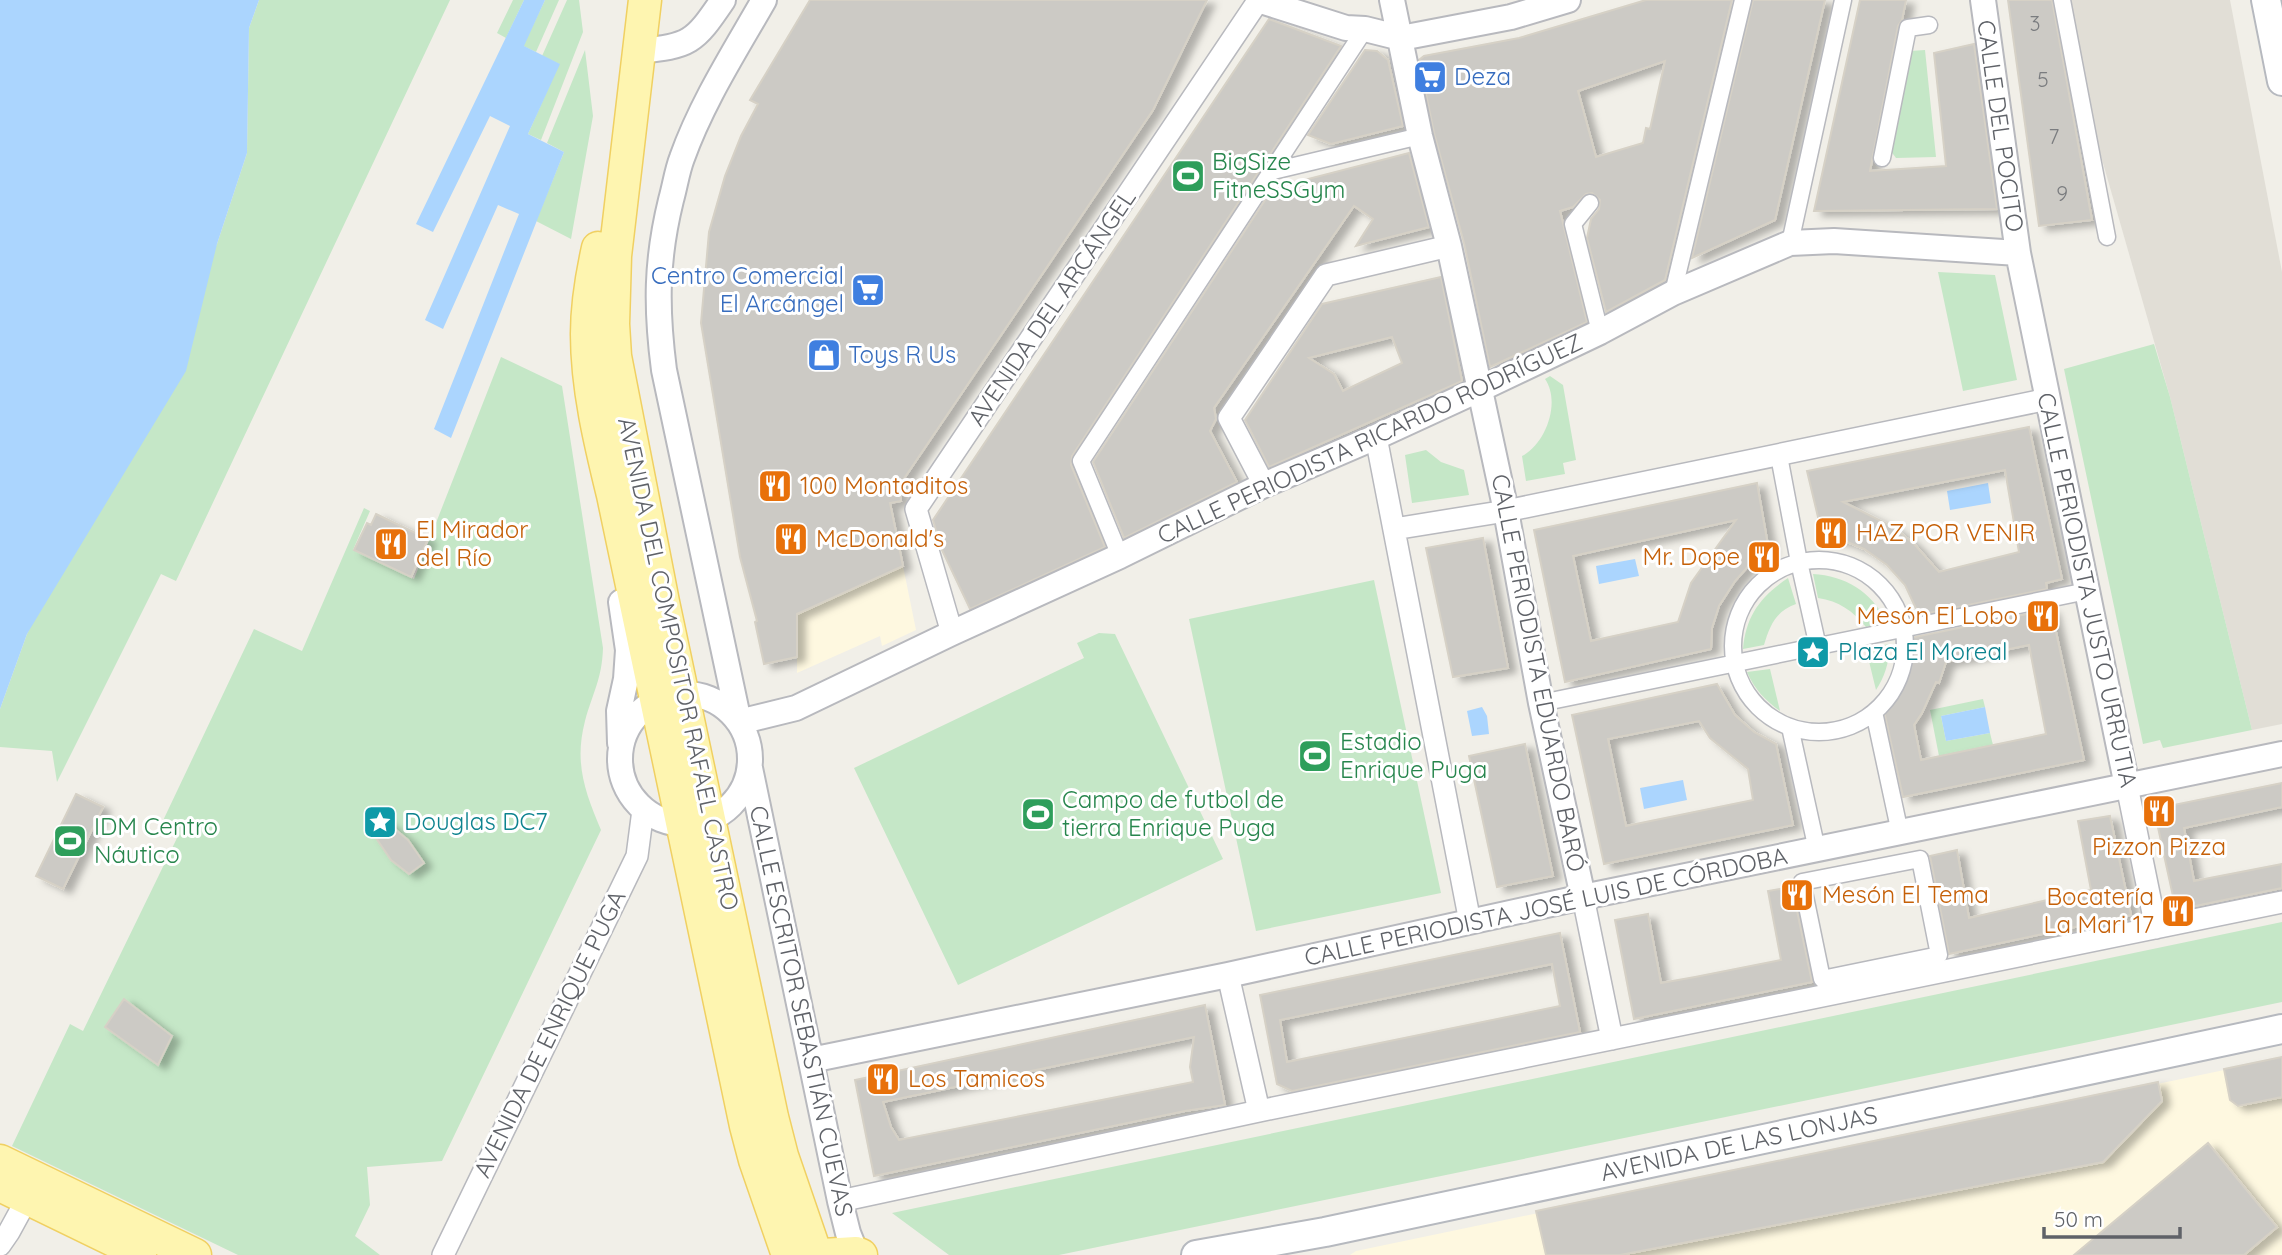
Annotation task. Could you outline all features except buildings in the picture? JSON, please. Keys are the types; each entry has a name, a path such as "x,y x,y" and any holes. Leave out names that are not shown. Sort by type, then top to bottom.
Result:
{"main road":[{"name":"AVENIDA DEL COMPOSITOR RAFAEL CASTRO","path":"645,0 615,256 613,335 670,697 696,822 752,1149 788,1255"},
{"path":"2266,0 2282,81"},
{"name":"AVENIDA DEL COMPOSITOR RAFAEL CASTRO","path":"637,58 597,251 587,330 587,354 597,429 670,697"},
{"name":"AVENIDA DEL COMPOSITOR RAFAEL CASTRO","path":"696,822 782,1156 816,1255"},
{"name":"AVENIDA DE LAS LONJAS","path":"1196,1255 1339,1229 2282,1030"},
{"path":"0,1161 195,1255"},
{"path":"14,1192 145,1255"},
{"path":"823,1255 858,1254"}],"street":[{"path":"637,58 686,43 702,30 723,0"},
{"path":"739,722 664,370 658,321 658,271 664,229 681,160 702,111 764,0"},
{"path":"1258,0 1346,28 1365,29 1401,38 1511,17 1568,0"},
{"name":"AVENIDA DEL ARCÁNGEL","path":"952,633 916,509 1258,0"},
{"name":"CALLE PERIODISTA EDUARDO BARÓ","path":"1392,0 1420,136 1449,246 1506,511 1541,704 1612,1039"},
{"path":"1673,293 1743,0"},
{"path":"1790,243 1843,0"},
{"name":"CALLE DEL POCITO","path":"1983,0 2018,253"},
{"path":"2062,0 2107,237"},
{"path":"1881,158 1909,28 1929,24"},
{"path":"1120,556 1081,461 1365,29"},
{"path":"1273,171 1420,136"},
{"path":"1590,203 1573,224 1600,332"},
{"name":"CALLE PERIODISTA RICARDO RODRÍGUEZ","path":"739,722 796,708 1120,556 1264,485 1376,438 1478,390 1600,332 1673,293 1790,243 1834,241 2018,253"},
{"path":"1264,485 1229,418 1326,275 1449,246"},
{"name":"CALLE PERIODISTA JUSTO URRUTIA","path":"2018,253 2157,928"},
{"path":"1394,529 1506,511 2048,399"},
{"path":"1376,438 1470,922"},
{"path":"1779,456 1798,562 1818,647"},
{"name":"AVENIDA DEL COMPOSITOR RAFAEL CASTRO","path":"613,495 608,547 625,622 628,650 619,711 620,772 629,793 643,810"},
{"path":"1827,560 1854,567 1877,582 1895,604 1905,630 1905,657 1898,683 1883,706 1861,722 1836,732 1809,733 1782,725 1760,710 1743,688 1733,663 1732,636 1739,611 1746,600 1754,589 1774,572 1798,562 1827,560"},
{"path":"1541,704 2087,591"},
{"path":"620,750 626,729 635,716 670,697 704,696 724,706 739,722"},
{"path":"1874,712 1905,832 1915,859 1937,964"},
{"name":"CALLE ESCRITOR SEBASTIÁN CUEVAS","path":"739,722 747,736 750,768 840,1201 848,1233 858,1254"},
{"path":"1790,727 1811,851 1811,880 1831,985"},
{"name":"CALLE PERIODISTA JOSÉ LUIS DE CÓRDOBA","path":"811,1060 1228,975 1583,897 2282,754"},
{"path":"643,810 658,819 696,822 730,807 743,790 750,768"},
{"name":"AVENIDA DE ENRIQUE PUGA","path":"443,1255 637,856 643,810"},
{"path":"1811,880 1915,859"},
{"path":"840,1201 1612,1039 1831,985 1937,964 2157,928 2282,902"},
{"path":"1228,975 1259,1111"},
{"path":"0,1245 9,1232 14,1192"}],"shaded area":[{"path":"2070,0 2230,0 2282,272 2282,724 2252,730 2170,397 2097,142"},
{"path":"903,566 916,630 882,646 880,636 797,673 797,614"},
{"path":"2282,1058 2282,1255 1350,1255 1356,1251"}],"green space":[{"path":"259,0 450,0 176,581 161,574 57,782 52,751 0,747 0,709 27,634 217,244 247,153 249,28"},
{"path":"513,0 524,0 506,38 497,33"},
{"path":"545,0 559,0 536,52 523,46"},
{"path":"567,0 579,0 583,32 541,140 528,134 559,64 542,56"},
{"path":"585,50 593,116 571,239 536,221 564,152 547,143"},
{"path":"1925,50 1936,157 1896,158 1890,150 1910,51"},
{"path":"1938,272 1995,275 2017,380 1963,391"},
{"path":"2154,344 2170,397 2252,730 2163,748 2160,740 2143,744 2064,369"},
{"path":"501,357 562,386 603,648 601,668 585,721 581,750 586,790 601,830 442,1161 367,1167 370,1205 355,1236 380,1255 238,1255 12,1146 70,1024 83,1031 177,838 159,829 254,629 302,651 364,508 370,511 353,550 414,579"},
{"path":"1550,376 1563,385 1576,460 1563,463 1565,474 1526,481 1522,456 1538,442 1548,422 1552,399 1545,379"},
{"path":"1426,450 1441,462 1464,470 1469,495 1412,503 1405,455"},
{"path":"1813,574 1836,578 1856,587 1873,601 1886,621 1866,627 1845,608 1818,598"},
{"path":"1788,578 1796,604 1783,611 1775,620 1764,645 1743,649 1747,627 1756,608"},
{"name":"Estadio Enrique Puga","path":"1374,580 1441,893 1256,931 1189,619"},
{"name":"Campo de futbol de tierra Enrique Puga","path":"1099,633 1115,634 1223,859 958,985 854,768 1084,658 1077,643"},
{"path":"1889,644 1886,668 1876,690 1866,649"},
{"path":"1770,669 1780,711 1761,694 1747,672"},
{"path":"1983,699 1985,707 1941,716 1946,741 1990,733 1993,745 1939,756 1930,710"},
{"path":"2282,922 2282,1002 1059,1255 949,1255 892,1213"}],"water":[{"path":"0,0 259,0 249,28 247,153 217,244 186,371 27,634 0,709"},
{"path":"524,0 545,0 524,46 560,64 528,134 564,152 451,438 434,429 519,214 498,205 443,329 425,320 510,126 490,116 433,232 416,224"},
{"path":"1988,483 1991,503 1950,510 1947,491"},
{"path":"1635,559 1639,576 1599,584 1596,566"},
{"path":"1482,707 1487,716 1489,734 1472,736 1467,711"},
{"path":"1985,707 1990,733 1946,741 1941,716"},
{"path":"1683,780 1687,800 1644,809 1640,788"}],"place":[{"name":"Deza","path":"1430,77"},
{"name":"BigSize FitneSSGym","path":"1188,176"},
{"name":"Centro Comercial El Arcángel","path":"868,290"},
{"name":"Toys R Us","path":"824,355"},
{"name":"100 Montaditos","path":"775,486"},
{"name":"HAZ POR VENIR","path":"1831,533"},
{"name":"McDonald's","path":"791,539"},
{"name":"El Mirador del Río","path":"391,544"},
{"name":"Mr. Dope","path":"1764,557"},
{"name":"Mesón El Lobo","path":"2043,616"},
{"name":"Plaza El Moreal","path":"1813,652"},
{"name":"Estadio Enrique Puga","path":"1315,756"},
{"name":"Pizzon Pizza","path":"2159,811"},
{"name":"Campo de futbol de tierra Enrique Puga","path":"1038,814"},
{"name":"Douglas DC7","path":"380,822"},
{"name":"IDM Centro Náutico","path":"70,841"},
{"name":"Mesón El Tema","path":"1797,895"},
{"name":"Bocatería La Mari 17","path":"2178,911"},
{"name":"Los Tamicos","path":"883,1079"}]}
